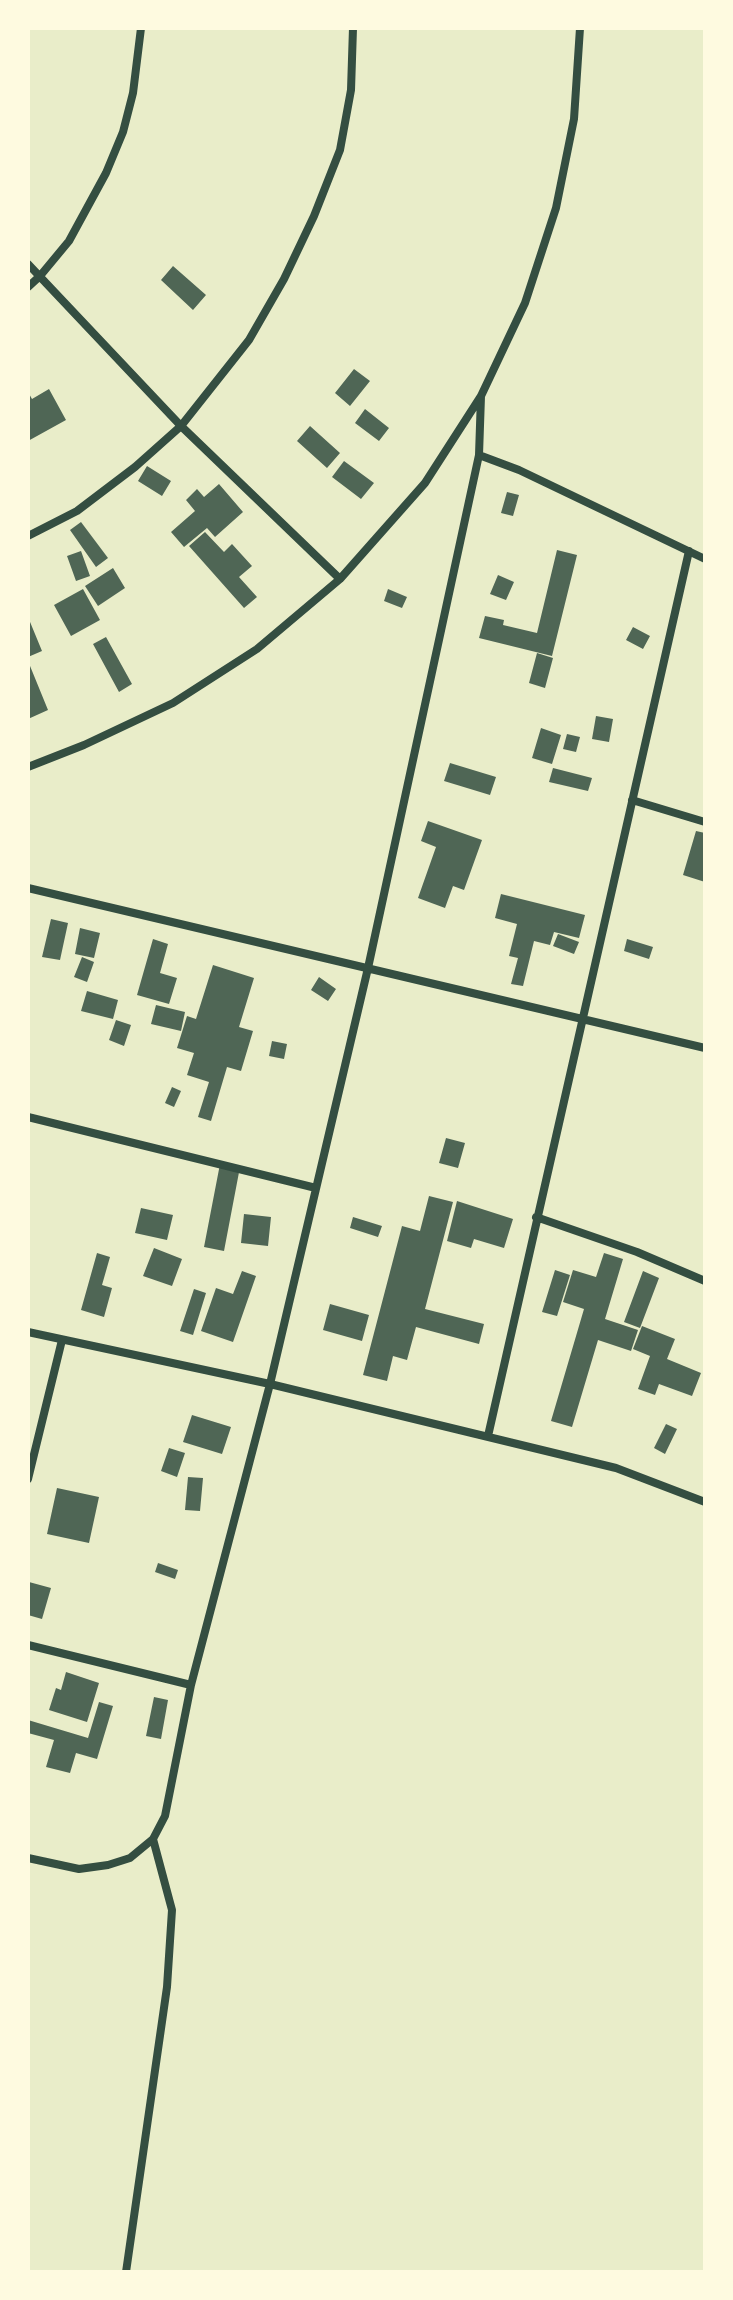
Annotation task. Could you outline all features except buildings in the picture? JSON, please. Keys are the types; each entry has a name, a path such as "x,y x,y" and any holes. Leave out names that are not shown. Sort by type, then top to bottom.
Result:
{"street":[{"path":"28,287 69,241 106,173 123,132 133,93 141,28"},
{"path":"28,536 77,511 135,467 181,426 249,340 284,279 314,216 340,150 351,90 353,28"},
{"path":"28,767 84,745 173,703 257,649 340,579 425,483 481,396 525,303 556,208 574,119 580,28"},
{"path":"28,264 181,426 340,579"},
{"path":"28,1858 79,1869 108,1865 130,1858 153,1839 165,1816 191,1685 270,1384 368,968 479,455 481,396"},
{"path":"479,455 519,470 705,559"},
{"path":"488,1436 689,551"},
{"path":"632,800 705,822"},
{"path":"28,888 705,1048"},
{"path":"28,1117 316,1188"},
{"path":"536,1217 637,1252 705,1281"},
{"path":"28,1332 270,1384 616,1468 705,1502"},
{"path":"28,1479 33,1437 62,1340"},
{"path":"28,1645 191,1685"},
{"path":"126,2272 167,1987 172,1910 153,1839"}]}
